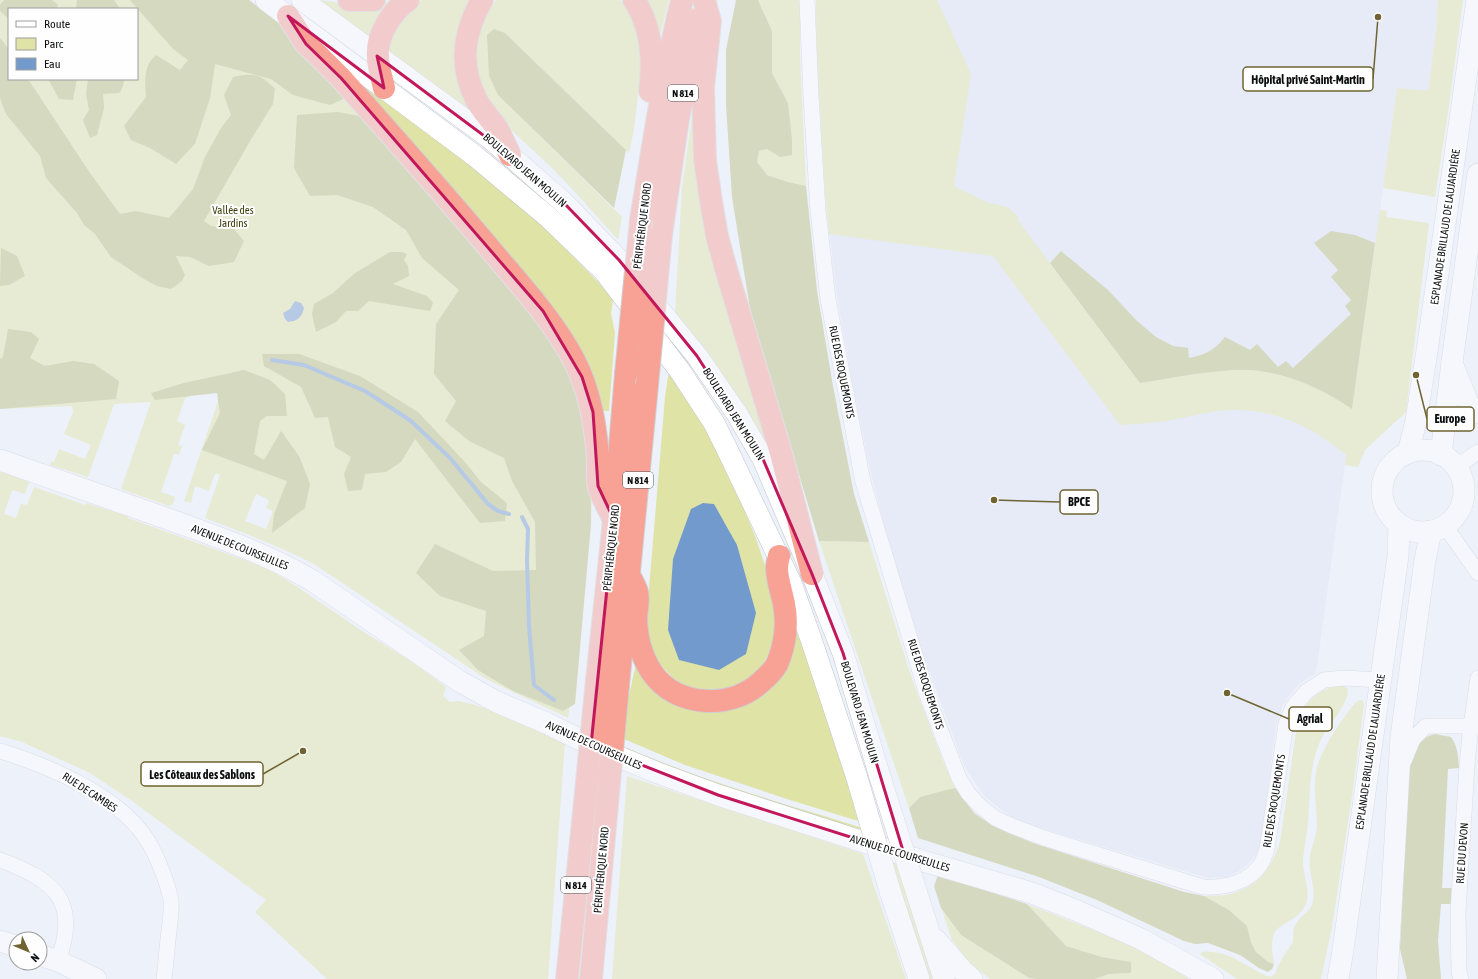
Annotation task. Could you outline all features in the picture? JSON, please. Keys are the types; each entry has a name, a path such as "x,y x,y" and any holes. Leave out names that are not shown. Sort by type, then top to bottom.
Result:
{"highway":[{"path":"349,0 374,0"},
{"path":"384,88 377,56 380,42 387,22 399,6 408,0"},
{"path":"482,0 474,13 468,32 465,46 465,60 476,98 498,130 510,155"},
{"path":"634,0 640,9 650,39 652,56 648,104 656,126"},
{"name":"PÉRIPHÉRIQUE NORD","path":"567,979 614,520 641,220 672,38 682,0"},
{"path":"704,0 710,21 703,88 705,160 717,236 781,453 812,574"},
{"name":"PÉRIPHÉRIQUE NORD","path":"591,979 661,235 678,118 692,47 704,0"},
{"path":"288,16 306,44 341,78 494,253 543,312 565,345 579,371 588,394 593,412 597,440 599,466 598,486 614,520"},
{"path":"629,575 638,593 636,618 641,651 651,671 659,681 676,693 690,699 711,702 738,697 753,690 769,675 776,664 786,630 785,606 777,568 778,556"}],"street":[{"name":"BOULEVARD JEAN MOULIN","path":"266,0 497,174 548,217 604,271 680,371 714,423 791,584 811,639 857,778 890,891 919,979"},
{"name":"BOULEVARD JEAN MOULIN","path":"302,0 490,139 563,202 619,260 697,356 737,414 763,459 812,574 843,653 880,777 944,979"},
{"name":"RUE DES ROQUEMONTS","path":"807,0 818,219 828,299 863,482 928,698 956,771 968,793 980,806 995,818 1012,826 1044,838 1202,887 1216,888 1249,877 1261,864 1267,849 1286,724 1293,707 1307,690 1324,680 1344,678 1380,680"},
{"name":"ESPLANADE BRILLAUD DE LAUJARDIÈRE","path":"1408,453 1416,421 1427,352 1477,0"},
{"path":"1449,461 1452,362 1478,174"},
{"path":"1452,362 1469,405 1478,413"},
{"path":"1419,451 1431,451 1449,461 1461,477 1463,488 1463,499 1453,518 1438,528 1416,531 1399,525 1391,517 1385,507 1382,496 1386,473 1393,464 1408,453 1419,451"},
{"path":"1449,461 1478,452"},
{"name":"AVENUE DE COURSEULLES","path":"0,460 119,501 268,556 313,581 459,681 497,702 546,723 595,747 658,773 718,795 923,861 1032,893 1141,939 1213,979"},
{"name":"ESPLANADE BRILLAUD DE LAUJARDIÈRE","path":"1338,979 1398,556 1399,525"},
{"path":"1438,528 1478,573"},
{"path":"1387,979 1398,774 1407,689 1426,560 1438,528"},
{"name":"RUE DU DEVON","path":"1460,979 1458,912 1471,726 1478,678"},
{"path":"1398,774 1413,739 1426,726 1471,726"},
{"name":"RUE DE CAMBES","path":"0,751 27,759 56,771 84,786 114,806 135,825 146,838 155,853 171,901 171,917 164,979"},
{"path":"0,860 15,866 50,885 59,897 67,919 62,951 49,958"},
{"path":"930,932 962,970 972,979"},
{"path":"1390,942 1399,979"},
{"path":"49,958 96,979"}],"highlighted area":[{"path":"288,16 384,88 377,56 510,155 563,202 619,260 697,356 763,459 812,574 843,653 904,854 718,795 591,745 614,520 598,486 593,412 582,377 543,311 341,78 306,44"}],"shaded area":[{"path":"816,0 1438,0 1436,32 1428,92 1397,88 1316,673 1299,684 1282,707 1276,726 1261,839 1258,851 1245,867 1236,873 1225,877 1208,878 1024,823 1013,818 983,795 964,765 921,649 894,564 869,465 852,381 836,289 825,192 817,59"}],"green space":[{"name":"Vallée des Jardins","path":"0,0 244,0 339,82 594,465 582,621 568,718 486,679 314,564 274,545 205,518 220,475 216,473 209,491 195,486 191,503 184,501 224,384 185,398 177,421 185,425 178,445 182,446 179,455 174,454 161,492 175,497 173,504 169,506 121,489 151,402 114,404 88,477 50,465 51,462 54,462 59,449 85,459 91,445 64,434 73,412 72,406 0,409","holes":["256,494 269,500 266,508 273,511 266,529 245,521"]},
{"path":"4,0 52,0 58,5 57,8 8,8 8,18 0,11 0,5"},
{"path":"77,0 114,0 119,8 76,8"},
{"path":"130,0 249,0 297,37 348,97 330,105 293,95 271,79 215,64 210,98 195,144 176,164 150,148 131,140 124,126 146,97 145,80 147,69 152,59 156,55 180,70 188,60 173,49"},
{"path":"316,0 364,5 395,0 374,42"},
{"path":"422,0 474,0 478,116 384,50 388,33 413,5"},
{"path":"496,0 620,0 626,6 635,24 643,54 634,129 629,153 505,33 498,95 622,217 618,240 559,175 504,122 488,100 477,73 475,64 475,46 484,15"},
{"path":"641,0 669,0 659,40"},
{"path":"736,0 758,0 772,31 772,73 788,103 792,139 792,155 780,157 767,149 759,151 757,162 767,175 806,186 817,291 833,386 854,494 869,542 819,541 751,315 732,197 726,105 726,50"},
{"path":"758,0 800,0 800,56 806,186 767,175 757,162 759,151 767,149 780,157 792,139 788,103 772,73 772,31"},
{"path":"816,0 937,0 971,74 954,186 986,202 1007,207 1019,217 1017,219 1140,383 1212,372 1240,370 1274,373 1307,384 1352,408 1380,210 1387,211 1386,217 1429,223 1406,412 1365,450 1358,467 1345,465 1346,455 1317,434 1302,426 1270,414 1253,411 1217,411 1166,421 1120,425 993,256 829,234 817,59"},
{"path":"1438,0 1463,0 1435,197 1383,188 1397,88 1428,91 1436,32"},
{"path":"494,29 505,33 626,150 614,208 498,95 489,75 487,35"},
{"path":"0,38 8,48 8,80 29,80 90,173 120,214 136,211 169,218 193,189 205,157 221,128 231,115 224,95 233,77 251,75 265,80 275,89 273,104 204,221 211,226 234,229 244,241 234,262 209,266 190,257 176,256 185,275 182,281 171,289 157,286 111,257 95,234 84,225 77,213 46,178 40,156 6,114 0,98"},
{"path":"346,71 508,193 546,229 598,282 613,300 611,313 615,333 609,411 598,411"},
{"path":"49,80 77,80 73,100 59,99"},
{"path":"88,80 125,80 119,93 103,94 104,108 97,135 90,138 83,120 89,110 86,94"},
{"path":"695,93 789,501 675,313 682,188"},
{"path":"338,112 370,118 537,312 575,376 590,424 591,524 575,704 563,711 513,691 478,670 459,650 484,636 486,611 440,596 416,573 435,544 493,571 536,570 535,522 512,481 504,458 469,441 445,421 456,401 434,374 436,324 459,290 422,258 406,230 373,207 337,195 310,196 294,168 297,115"},
{"path":"1331,231 1355,235 1375,243 1352,409 1307,384 1290,378 1257,371 1240,370 1212,372 1140,383 1050,263 1061,251 1108,290 1137,321 1156,337 1173,346 1188,348 1189,358 1209,351 1225,337 1250,350 1257,344 1278,367 1286,361 1293,368 1351,314 1345,306 1351,300 1331,277 1338,270 1314,243"},
{"path":"1,248 17,256 25,276 9,285 0,286"},
{"path":"390,252 402,252 407,254 404,260 408,266 409,276 393,284 427,296 433,303 430,311 369,301 358,311 346,311 336,322 316,332 312,314 314,304 333,293 355,273"},
{"path":"8,329 31,332 39,339 30,358 45,366 73,361 94,364 119,381 116,399 0,409 0,359 3,357"},
{"path":"262,354 299,354 360,376 418,412 464,461 481,482 507,503 505,521 480,523 415,439 401,462 386,472 365,474 362,490 348,491 344,474 351,457 335,447 328,417 315,418 301,387 264,366"},
{"path":"670,364 727,468 755,536 770,580 777,616 775,636 770,652 760,668 748,680 731,687 710,690 691,688 674,679 658,662 649,644 646,625 665,397"},
{"path":"244,370 270,380 285,394 287,416 267,416 260,421 254,454 264,460 281,431 299,456 310,484 305,508 272,533 274,514 287,481 202,450 220,413 217,393 155,400 151,393 184,383"},
{"path":"0,471 29,482 25,494 12,490 4,514 16,518 21,504 27,505 34,487 85,505 86,503 128,516 128,518 253,563 275,573 293,584 362,631 411,661 446,687 443,696 450,702 459,701 479,706 565,742 548,979 327,979 255,912 266,900 132,801 90,773 22,742 0,736"},
{"path":"819,541 869,542 913,682 943,761 955,788 920,797 909,808"},
{"path":"794,613 844,771 858,821 685,765 624,739 626,709 637,659 660,690 760,692"},
{"path":"1341,684 1348,689 1347,695 1343,707 1321,739 1315,756 1312,772 1308,827 1303,859 1308,893 1306,904 1299,914 1276,930 1272,946 1274,964 1268,962 1256,952 1251,942 1247,926 1229,910 1204,896 1226,895 1237,892 1254,883 1267,869 1280,842 1298,719 1306,705 1315,696"},
{"path":"1362,700 1364,704 1352,796 1332,927 1321,979 1237,979 1200,954 1207,951 1229,956 1262,974 1270,977 1275,974 1280,962 1293,942 1293,930 1295,925 1309,910 1313,901 1314,890 1310,869 1310,855 1317,830 1315,780 1320,759 1336,729 1355,703"},
{"path":"1435,734 1451,737 1456,748 1459,768 1448,769 1442,888 1453,888 1452,904 1441,904 1438,941 1441,979 1407,979 1400,949 1409,761 1422,741 1425,738"},
{"path":"627,748 723,784 862,828 863,831 744,795 625,751"},
{"path":"627,776 863,854 906,979 612,979"},
{"path":"955,788 974,813 993,826 1033,843 1184,892 1204,896 1229,910 1247,926 1251,942 1256,952 1268,962 1274,964 1272,969 1268,972 1259,968 1240,955 1208,943 1195,944 1184,941 1097,900 1039,877 918,838 909,808 920,797"},
{"path":"893,863 899,863 935,979 928,979 895,874"},
{"path":"938,875 1027,904 1066,946 1102,957 1131,962 1131,973 1109,974 1095,979 1029,978 961,935 941,908 934,886"},
{"path":"1027,904 1106,935 1146,953 1189,979 1095,979 1109,974 1130,973 1131,962 1102,957 1066,946"},
{"path":"942,910 961,935 1029,978 1036,979 990,979 969,962 952,940"}],"water":[{"path":"295,301 301,303 304,308 303,311 297,320 288,322 283,313 290,309"},
{"path":"703,503 714,504 737,545 756,613 746,654 719,670 679,660 668,630 673,559 691,509"}],"waterway":[{"path":"272,360 304,365 365,391 411,421 450,458 488,504 498,511 509,514"},
{"path":"522,517 528,529 527,560 529,626 534,685 554,700"}],"place":[{"name":"Hôpital privé Saint-Martin","path":"1378,17"},
{"name":"Europe","path":"1416,375"},
{"name":"BPCE","path":"994,500"},
{"name":"Agrial","path":"1227,693"},
{"name":"Les Côteaux des Sablons","path":"303,751"}]}
